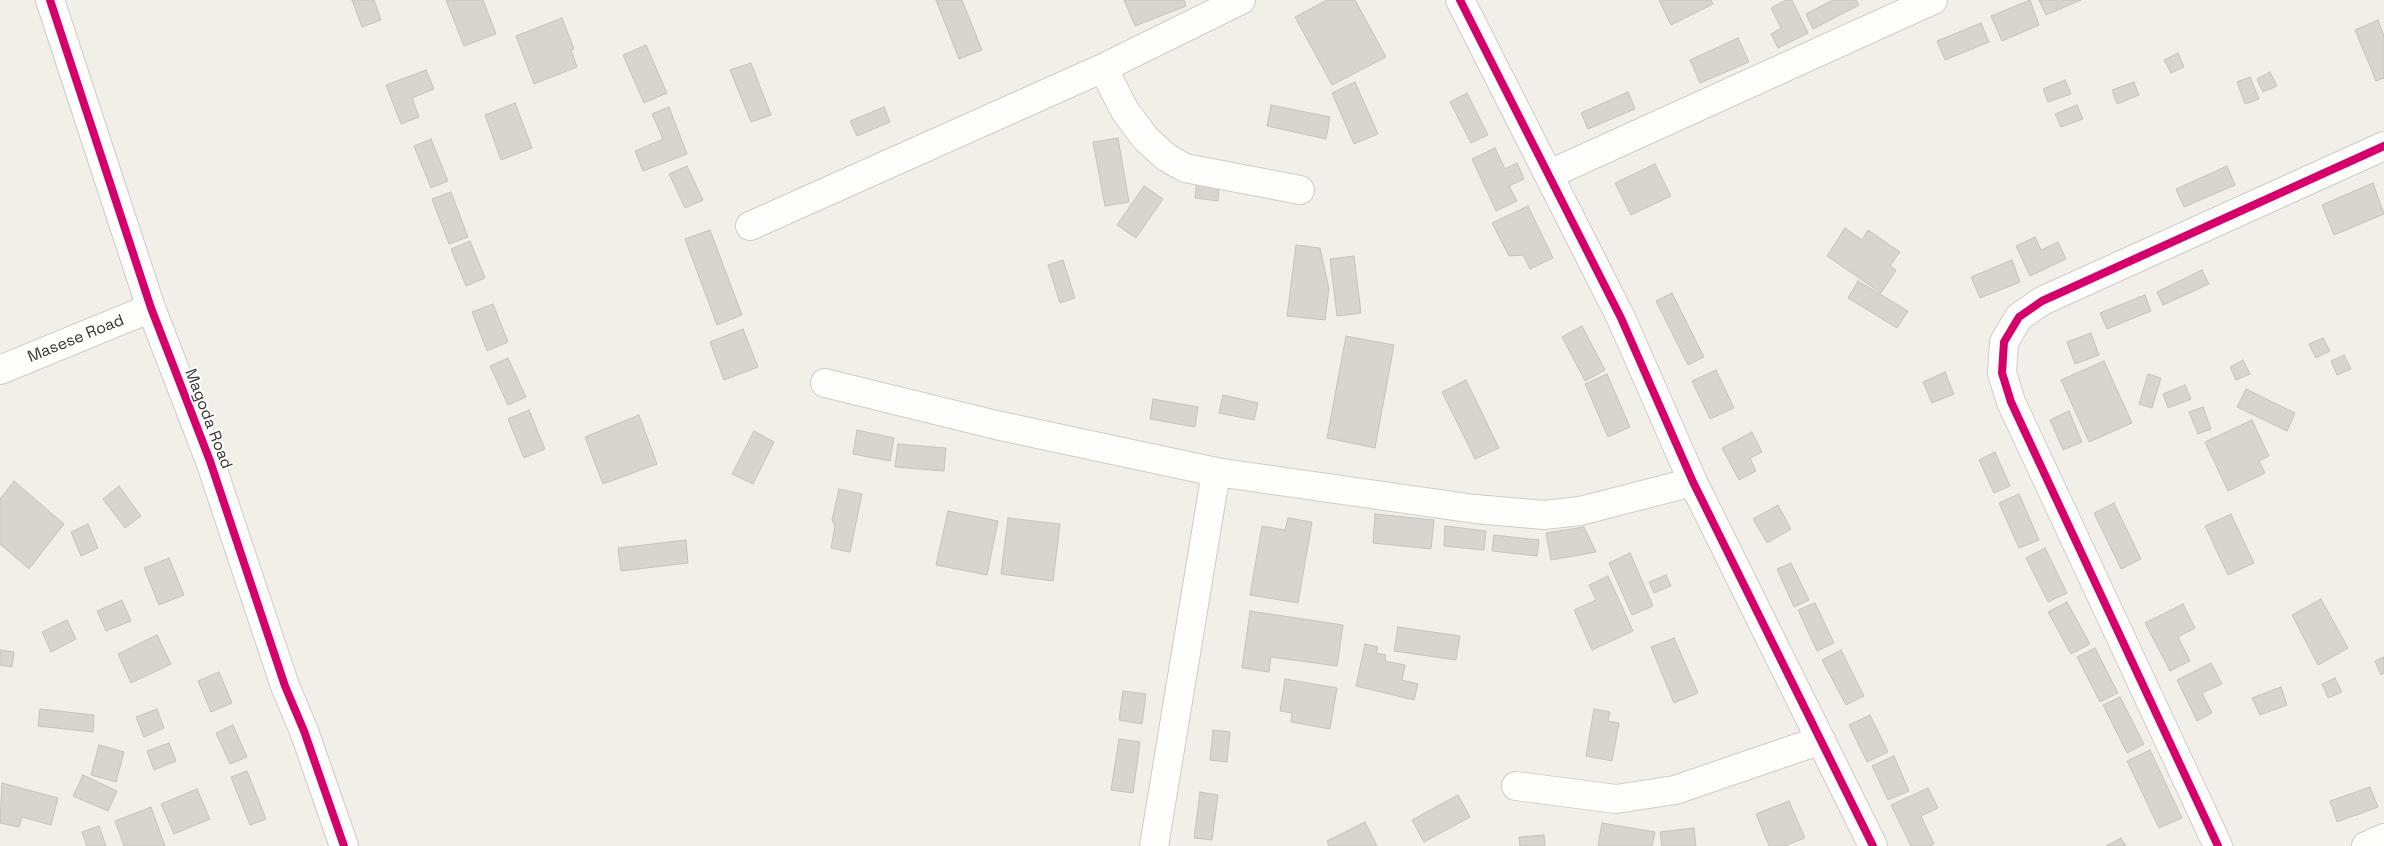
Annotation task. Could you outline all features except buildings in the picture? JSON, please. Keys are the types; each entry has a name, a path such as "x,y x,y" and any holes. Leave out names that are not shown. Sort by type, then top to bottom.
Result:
{"street":[{"name":"Magoda Road","path":"50,0 151,308 210,461 285,686 304,731 344,846"},
{"path":"750,226 1104,68 1241,0"},
{"path":"1460,0 1550,174 1621,318 1692,482 1872,846"},
{"path":"1550,174 1933,0"},
{"path":"1104,68 1125,111 1146,139 1166,157 1185,168 1300,190"},
{"path":"2218,846 2011,402 2002,373 2004,342 2019,318 2042,300 2384,146"},
{"name":"Masese Road","path":"0,370 151,308"},
{"path":"825,383 996,425 1216,472 1432,504 1544,515 1580,511 1692,482"},
{"path":"1154,846 1216,472"},
{"path":"1516,786 1616,799 1675,790 1821,740"},
{"path":"2366,846 2384,838"}],"cycle path":[{"path":"50,0 151,308 210,461 285,686 304,731 344,846"},
{"path":"1460,0 1621,318 1693,482 1873,846"},
{"path":"2218,846 2011,402 2002,373 2004,342 2019,317 2042,301 2384,146"}]}
